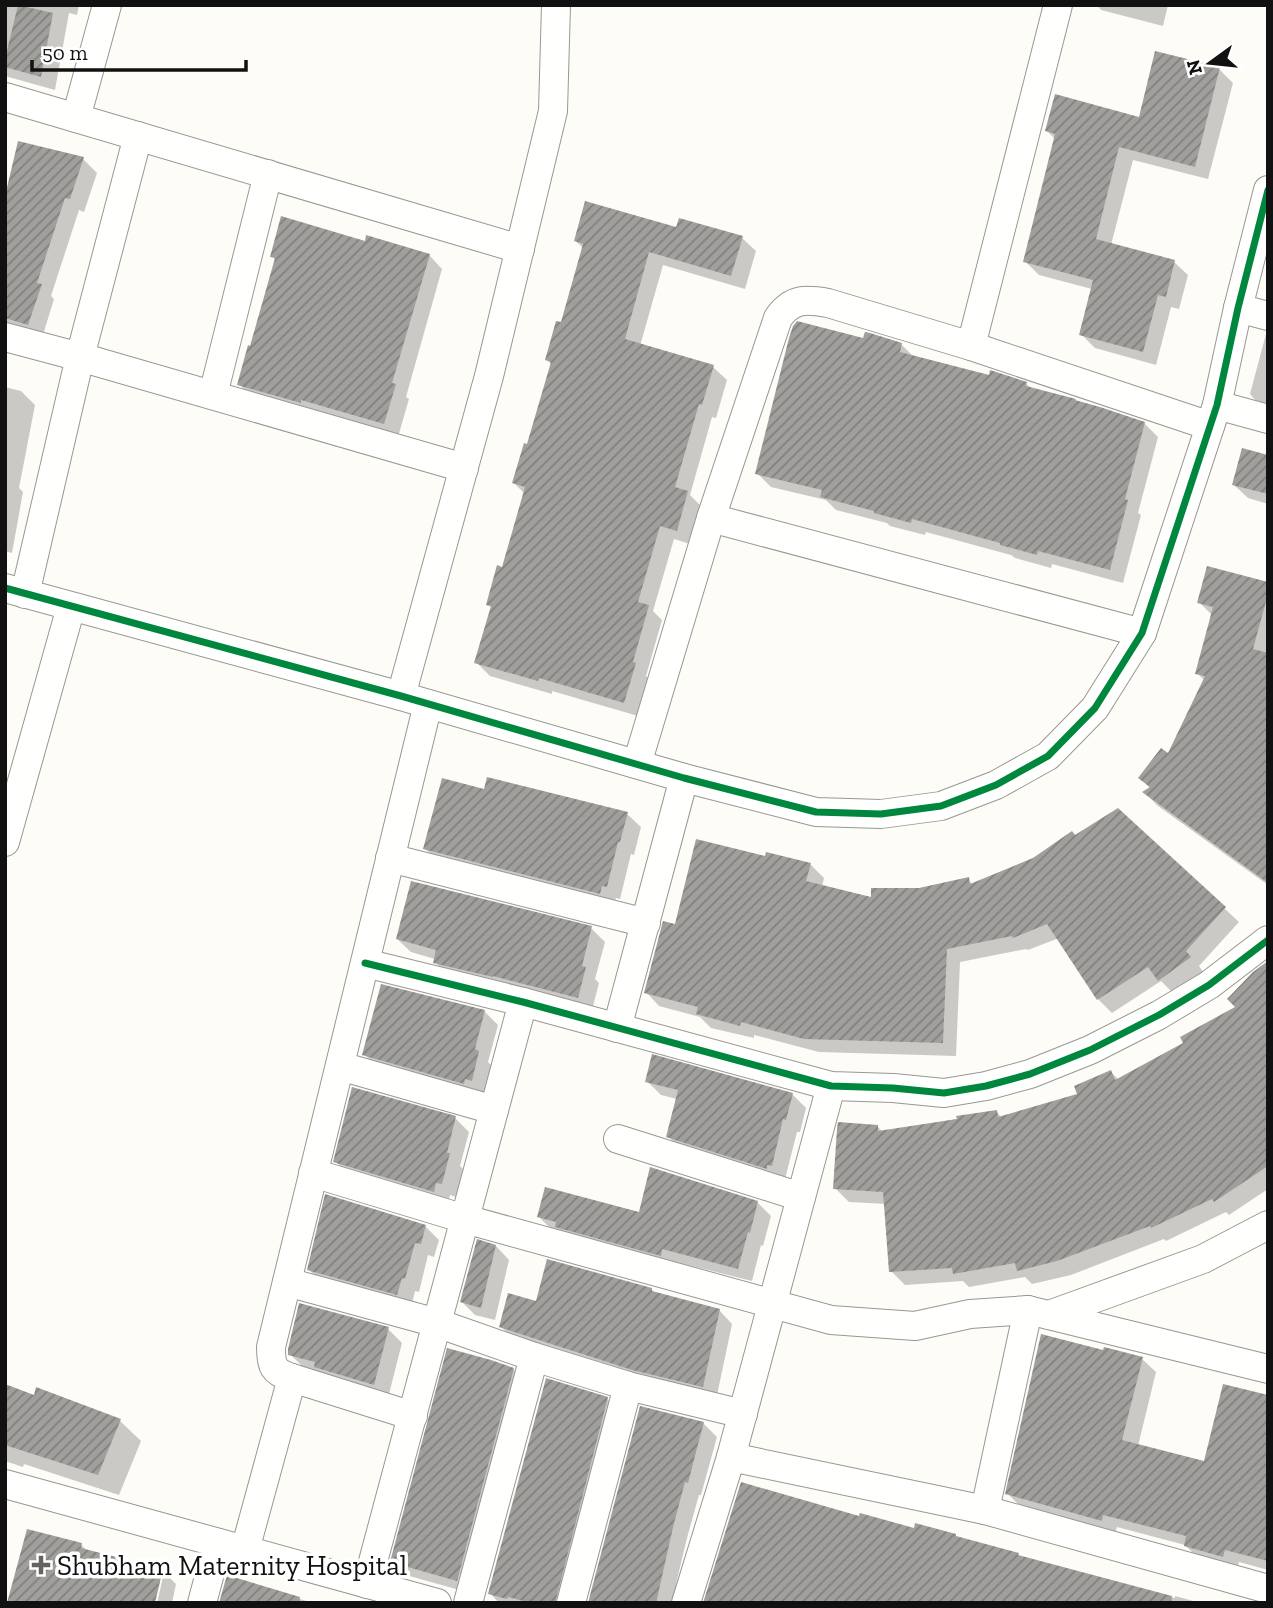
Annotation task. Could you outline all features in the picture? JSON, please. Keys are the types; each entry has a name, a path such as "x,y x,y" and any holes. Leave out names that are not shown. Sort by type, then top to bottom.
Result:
{"street":[{"path":"76,118 107,5"},
{"path":"401,696 489,376 553,111 556,5"},
{"path":"971,346 1058,5"},
{"path":"5,97 520,248"},
{"path":"138,136 15,591 401,696 684,778 816,812 881,814 941,806 996,785 1048,756 1095,709 1142,633 1214,415 1237,307 1266,203"},
{"path":"214,395 268,174"},
{"path":"638,764 711,518 778,318 784,309 795,302 808,300 828,303 1214,415 1268,419"},
{"path":"1237,307 1268,316"},
{"path":"5,337 464,468"},
{"path":"711,518 1142,633"},
{"path":"5,842 11,801 71,607"},
{"path":"413,1416 280,1374 271,1363 271,1347 428,704"},
{"path":"617,1028 684,778"},
{"path":"390,858 646,923"},
{"path":"365,963 523,1002 831,1086 944,1093 986,1086 1030,1074 1090,1050 1159,1015 1209,985 1268,940"},
{"path":"367,1584 523,1002"},
{"path":"340,1066 494,1110"},
{"path":"686,1603 731,1457 831,1086"},
{"path":"618,1139 801,1197"},
{"path":"313,1173 465,1219 831,1320 915,1325 970,1314 1038,1312 1268,1369"},
{"path":"1038,1312 1203,1259 1268,1225"},
{"path":"287,1282 437,1323 628,1386 743,1414"},
{"path":"985,1510 1038,1312"},
{"path":"468,1603 534,1357"},
{"path":"245,1550 292,1378"},
{"path":"571,1603 628,1386"},
{"path":"731,1457 985,1510 1268,1589"},
{"path":"6,1489 245,1550 437,1603"},
{"path":"202,1603 218,1543"}],"building":[{"path":"18,5 53,13 41,77 5,67"},
{"path":"1155,51 1220,67 1195,167 1119,147 1096,239 1175,260 1166,297 1158,295 1143,352 1079,335 1093,280 1023,262 1055,134 1045,131 1055,94 1139,117"},
{"path":"18,141 84,157 70,199 65,198 37,283 42,284 28,325 5,318 5,196"},
{"path":"585,201 676,227 679,218 743,236 731,276 649,252 625,339 714,365 702,405 699,404 675,487 688,491 677,531 660,526 638,602 649,605 624,703 539,678 538,681 474,663 491,606 486,605 497,565 502,567 525,487 512,483 524,443 527,444 551,362 545,360 556,321 561,322 583,244 574,241"},
{"path":"281,216 365,241 366,235 430,254 392,383 396,384 384,424 237,385 275,258 270,257"},
{"path":"797,321 863,338 865,332 870,333 902,343 900,352 989,375 990,370 1027,382 1026,386 1145,422 1110,570 1038,551 1037,555 912,519 911,523 874,513 820,497 822,490 755,474 789,338"},
{"path":"1242,448 1268,455 1268,494 1232,485"},
{"path":"1207,566 1268,582 1268,594 1253,649 1268,653 1268,883 1142,792 1150,787 1138,778 1161,748 1168,753 1205,676 1195,674 1213,607 1197,603"},
{"path":"487,777 628,812 607,887 602,886 600,894 423,849 442,778 484,789"},
{"path":"1118,808 1226,907 1186,951 1191,957 1158,981 1148,967 1097,1000 1047,924 1013,938 1012,936 947,949 943,1043 804,1039 741,1022 740,1026 696,1014 698,1007 644,993 663,921 675,924 696,839 765,856 766,852 811,863 806,881 871,897 871,888 919,888 969,877 970,884 1033,858 1072,831 1075,835"},
{"path":"411,881 592,926 582,966 586,967 578,998 433,963 436,950 396,939"},
{"path":"1268,961 1268,1166 1214,1202 1212,1199 1151,1228 1150,1226 1057,1261 1017,1271 1015,1263 953,1274 952,1268 889,1272 883,1192 833,1189 838,1122 878,1125 878,1131 997,1110 998,1117 1077,1094 1074,1086 1111,1070 1115,1080 1183,1043 1180,1037 1235,1007 1227,999 1253,972"},
{"path":"381,984 485,1010 475,1049 479,1051 472,1081 465,1079 464,1084 362,1055"},
{"path":"652,1054 793,1093 786,1120 783,1119 772,1166 767,1165 767,1169 666,1137 678,1090 645,1082"},
{"path":"352,1087 456,1116 442,1184 436,1183 434,1192 333,1162"},
{"path":"650,1167 758,1201 738,1269 662,1249 661,1256 555,1227 556,1222 537,1217 545,1187 639,1212"},
{"path":"325,1194 426,1225 421,1244 415,1243 405,1279 402,1278 397,1295 307,1270"},
{"path":"477,1239 496,1245 481,1308 460,1302"},
{"path":"547,1259 720,1309 703,1387 632,1370 499,1327 508,1293 536,1301"},
{"path":"299,1303 389,1327 374,1385 314,1367 315,1362 288,1355"},
{"path":"1041,1334 1143,1357 1122,1440 1204,1461 1223,1384 1268,1395 1268,1561 1225,1550 1223,1557 1184,1546 1186,1536 1103,1515 1102,1521 1005,1494"},
{"path":"447,1348 514,1368 457,1581 390,1562"},
{"path":"546,1378 608,1397 555,1603 531,1603 488,1594"},
{"path":"5,1384 34,1395 36,1387 121,1419 98,1475 5,1445"},
{"path":"640,1406 704,1422 688,1483 685,1482 674,1523 656,1603 588,1603"},
{"path":"741,1482 859,1516 860,1513 914,1528 915,1523 956,1534 1019,1553 1018,1555 1172,1596 1171,1603 703,1603"},
{"path":"27,1529 82,1543 81,1548 163,1569 155,1603 7,1603"},
{"path":"227,1575 300,1597 299,1603 219,1603"}],"cycle path":[{"path":"5,588 401,696 684,778 816,812 881,814 941,806 996,785 1048,756 1095,708 1142,633 1217,405 1268,190"},
{"path":"365,963 523,1002 831,1086 944,1093 986,1086 1030,1074 1090,1050 1159,1015 1209,985 1268,940"}],"place":[{"name":"Shubham Maternity Hospital","path":"41,1565"}]}
